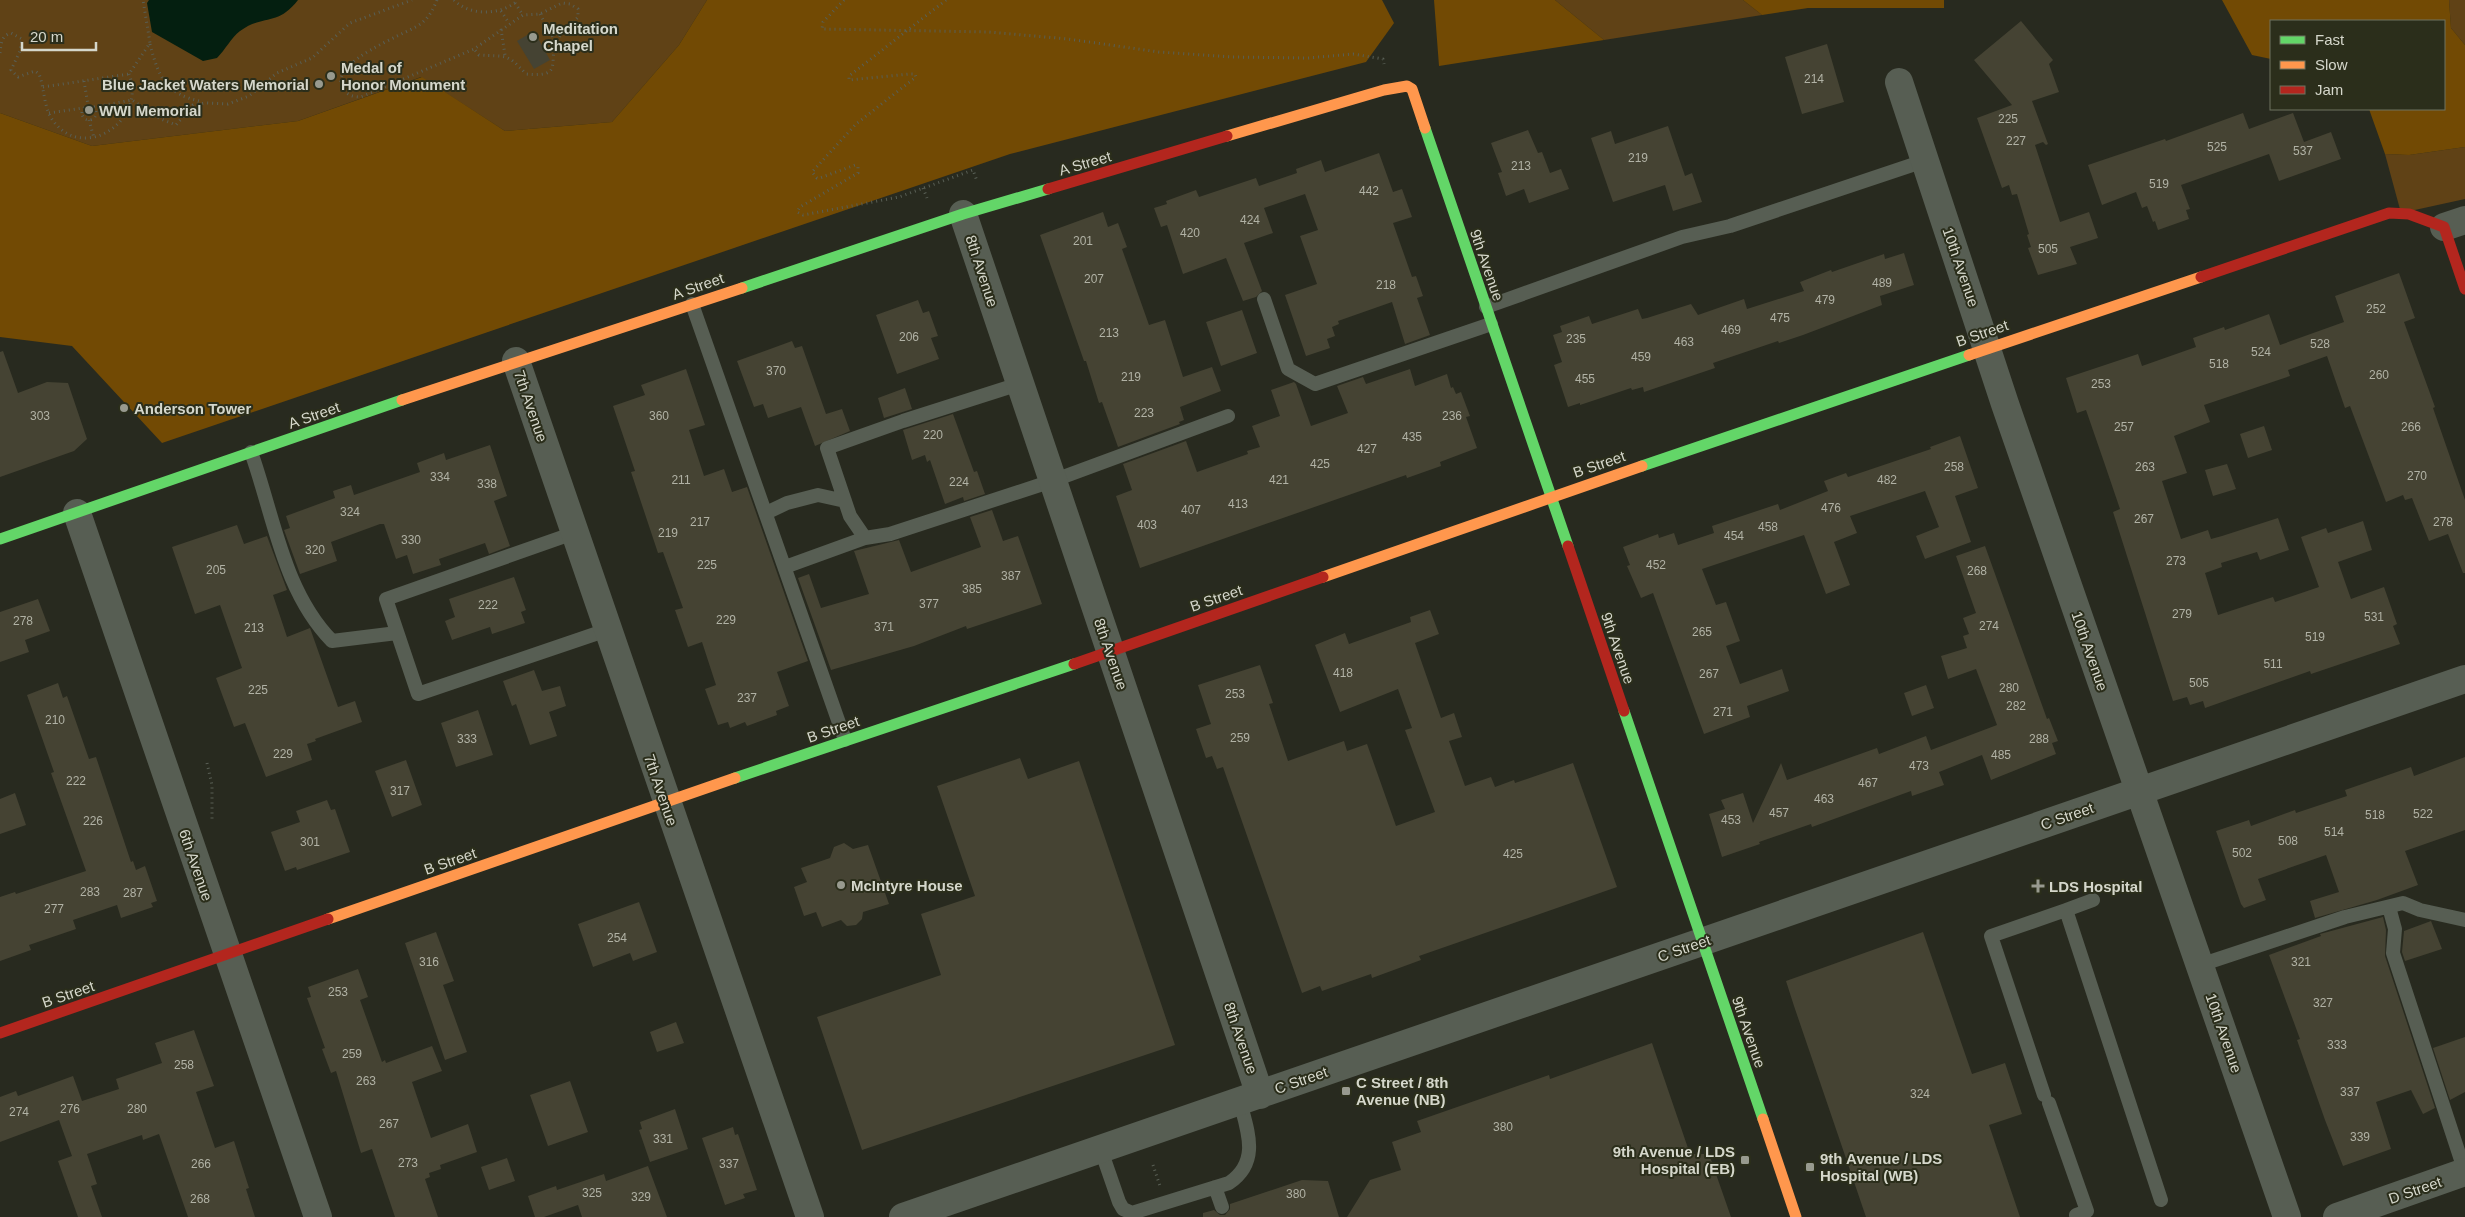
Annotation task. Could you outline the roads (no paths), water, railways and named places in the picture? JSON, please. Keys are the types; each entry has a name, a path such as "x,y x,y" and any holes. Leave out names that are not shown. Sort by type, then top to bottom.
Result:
{"street":[{"name":"10th Avenue","path":"1899,82 1987,348 2287,1217"},
{"name":"A Street","path":"0,540 516,361 963,214 1384,90 1407,86 1412,89"},
{"name":"9th Avenue","path":"1412,89 1796,1217"},
{"name":"B Street","path":"0,1033 845,740 1110,652 1550,497 2390,212 2454,223"},
{"name":"8th Avenue","path":"963,214 1110,652 1250,1098"},
{"path":"2454,223 2465,288"},
{"name":"7th Avenue","path":"516,361 666,803 810,1217"},
{"name":"6th Avenue","path":"77,513 318,1217"},
{"name":"C Street","path":"903,1217 2465,679"},
{"name":"D Street","path":"2336,1217 2465,1172"}],"lane":[{"path":"1486,307 1682,237 1730,226 1924,161"},
{"path":"1264,299 1288,369 1315,384 1492,324"},
{"path":"692,304 845,740"},
{"path":"865,538 850,516 827,448 902,420 1019,384"},
{"path":"785,567 865,538 890,534 1052,480 1228,416"},
{"path":"251,452 299,596 317,626 332,642 397,633"},
{"path":"766,513 787,503 818,495 845,501"},
{"path":"574,533 386,598 397,633 418,694 607,630"},
{"path":"2077,1217 2076,1215 2087,1211 1991,936 2093,900"},
{"path":"2200,965 2344,917 2403,904 2420,910 2465,920"},
{"path":"2389,907 2394,928 2393,953 2465,1172"},
{"path":"2066,910 2161,1200"},
{"path":"1101,1150 1124,1213 1138,1212 1228,1183 1239,1176 1246,1164 1250,1148 1248,1135 1250,1098"},
{"path":"1215,1187 1222,1207"}],"place":[{"name":"Meditation Chapel","path":"533,37"},
{"name":"Medal of Honor Monument","path":"331,76"},
{"name":"Blue Jacket Waters Memorial","path":"319,84"},
{"name":"WWI Memorial","path":"89,110"},
{"name":"Anderson Tower","path":"124,408"},
{"name":"McIntyre House","path":"841,885"},
{"name":"LDS Hospital","path":"2038,886"},
{"name":"C Street / 8th Avenue (NB)","path":"1346,1091"},
{"name":"9th Avenue / LDS Hospital (EB)","path":"1745,1160"},
{"name":"9th Avenue / LDS Hospital (WB)","path":"1810,1167"}]}
